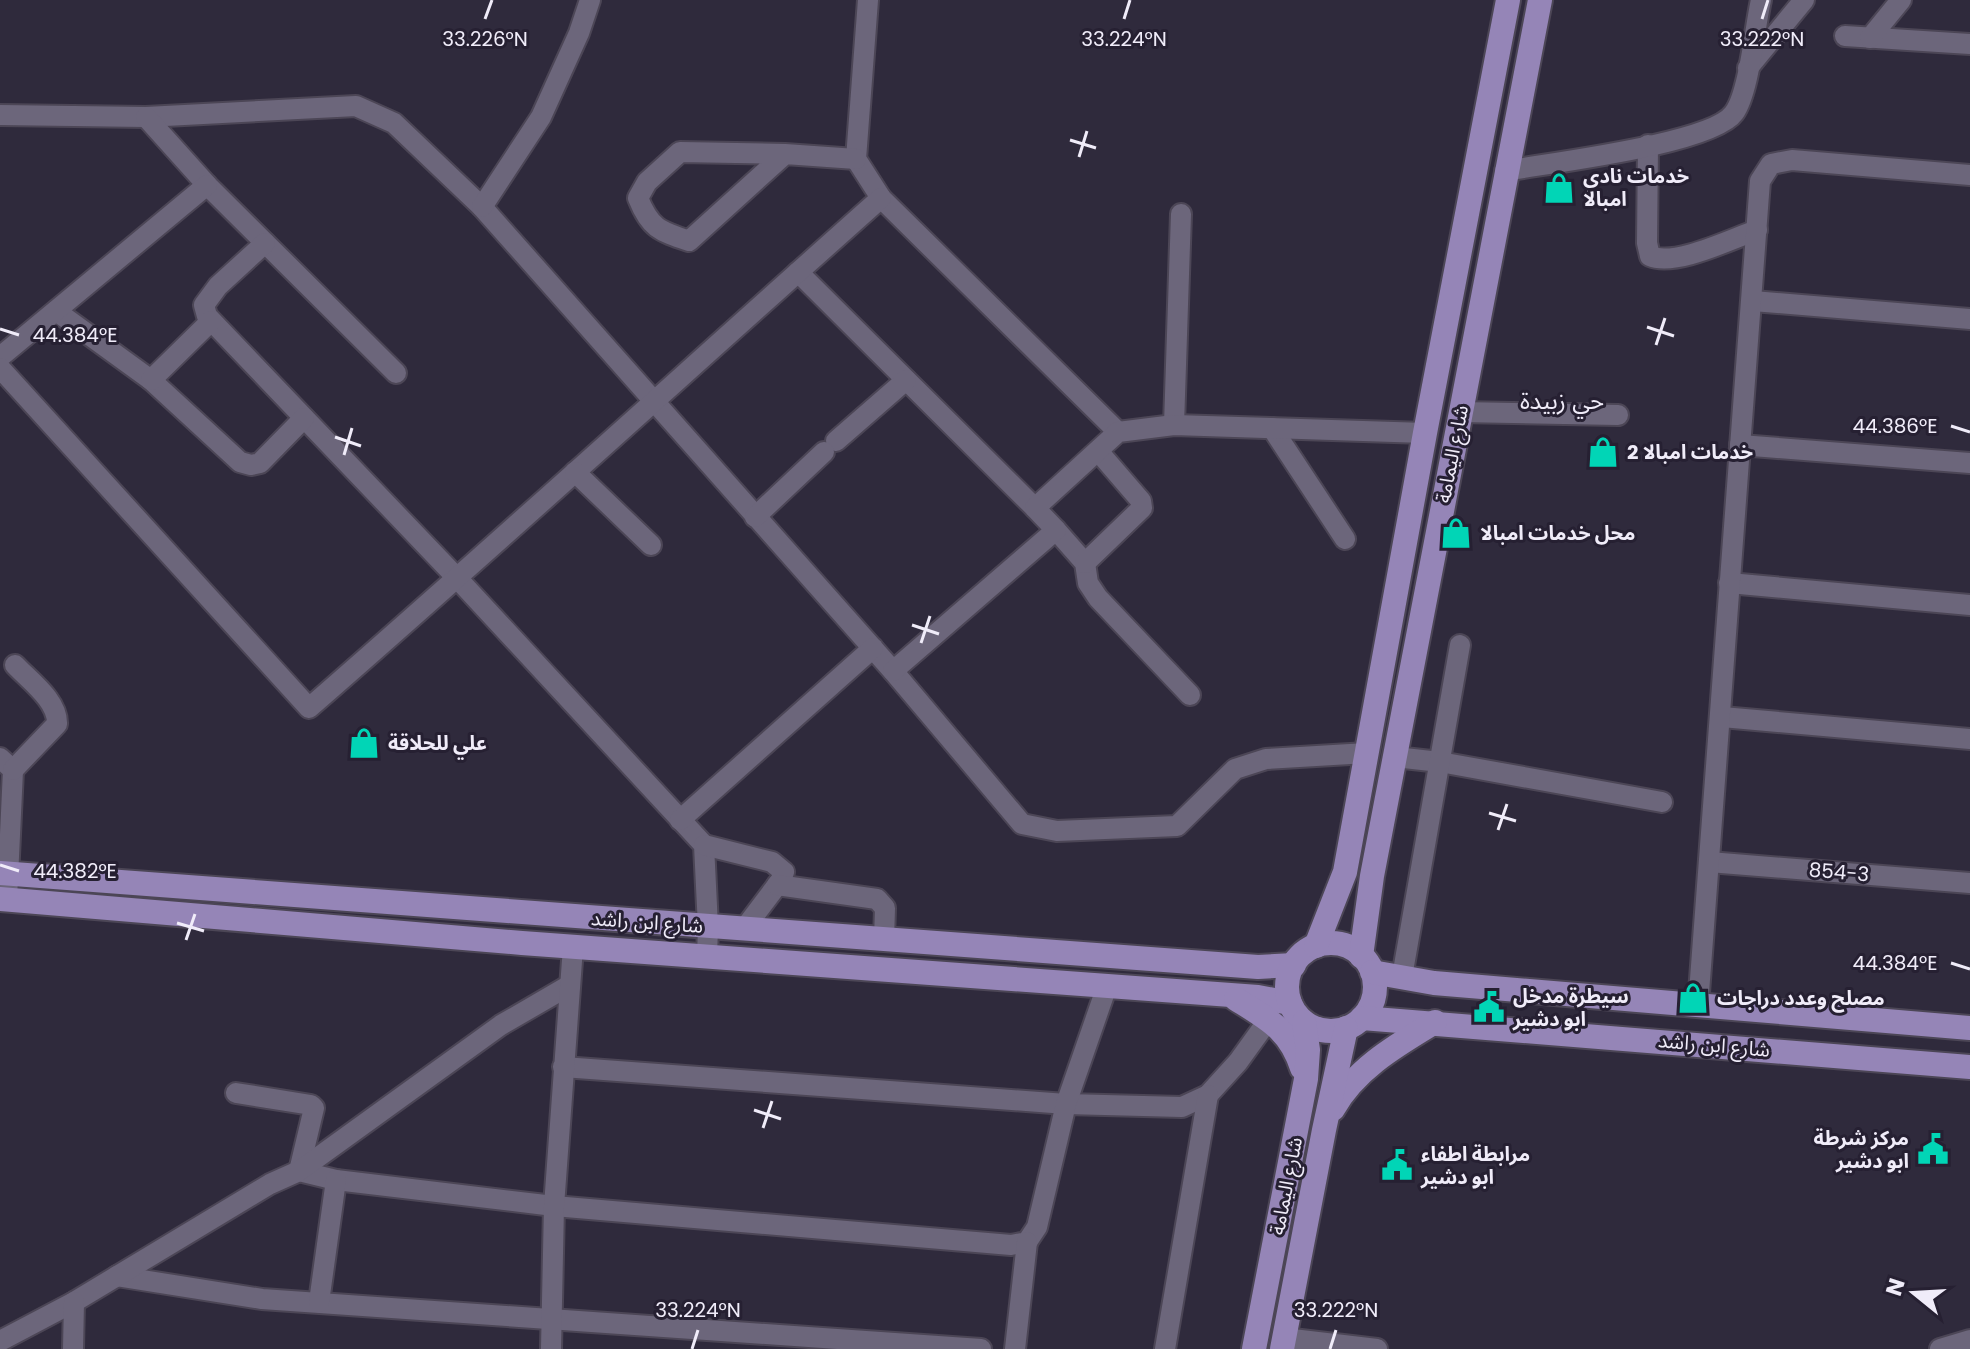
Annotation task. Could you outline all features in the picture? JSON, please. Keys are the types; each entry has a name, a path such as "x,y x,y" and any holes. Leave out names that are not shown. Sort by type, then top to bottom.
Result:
{"main road":[{"name":"شارع اليمامة","path":"1316,946 1345,872 1508,0"},
{"name":"شارع اليمامة","path":"1367,964 1372,876 1540,0"},
{"path":"1496,61 1526,67"},
{"name":"شارع ابن راشد","path":"5,873 1258,967 1294,965"},
{"name":"شارع ابن راشد","path":"4,899 573,947 1231,995 1297,1012"},
{"path":"1335,943 1353,949 1367,964 1375,991 1372,1001 1354,1023 1324,1031 1297,1012 1287,983 1299,957 1316,946 1335,943"},
{"name":"شارع ابن راشد","path":"1367,964 1402,977 1434,983 1970,1028"},
{"path":"1231,995 1269,1019 1296,1047 1306,1079"},
{"name":"شارع اليمامة","path":"1254,1349 1306,1079 1308,1050 1297,1012"},
{"path":"1324,1130 1334,1106 1358,1077 1378,1059 1435,1022"},
{"name":"شارع ابن راشد","path":"1354,1023 1435,1022 1970,1067"},
{"name":"شارع اليمامة","path":"1283,1343 1324,1130 1354,1023"}],"street":[{"path":"482,207 541,117 579,33 590,0"},
{"path":"868,0 856,159 881,198 1118,432"},
{"path":"1505,171 1648,145 1710,130 1727,121 1736,111 1761,0"},
{"path":"1747,69 1804,0"},
{"path":"1870,38 1901,0"},
{"path":"1845,36 1970,44"},
{"path":"0,115 146,117 356,106 394,123 482,207 873,648 1022,824 1057,831 1177,826 1235,769 1266,759 1367,753"},
{"path":"146,117 207,185 396,373"},
{"path":"1648,145 1647,243 1650,256 1660,260 1678,258 1757,230"},
{"path":"785,154 689,241 663,232 646,218 638,198 647,182 680,152 785,154 856,159"},
{"path":"1698,1006 1760,181 1771,164 1792,160 1970,175"},
{"path":"0,357 207,185"},
{"path":"0,368 309,708 458,579 652,401 881,198"},
{"path":"1174,425 1181,214"},
{"path":"265,243 218,286 204,305 204,311 704,845 780,866 784,872 777,885 744,929"},
{"path":"798,272 1056,530 1085,563 1088,583 1098,598 1190,695"},
{"path":"1753,301 1970,319"},
{"path":"56,311 151,380 231,456 251,465 260,463 304,418"},
{"path":"151,380 211,321"},
{"path":"755,517 906,380"},
{"path":"1460,412 1618,415"},
{"path":"1035,508 1118,432 1174,425 1425,433"},
{"path":"1272,428 1345,539"},
{"path":"1740,445 1970,463"},
{"path":"1085,563 1142,508 1141,501 1098,451"},
{"path":"575,472 651,545"},
{"path":"893,671 1056,530"},
{"path":"1729,583 1970,605"},
{"path":"1402,977 1460,645"},
{"path":"680,820 873,648"},
{"path":"4,899 7,764 57,724 58,715 48,699 15,665"},
{"path":"1722,717 1970,739"},
{"path":"1395,757 1440,762 1662,802"},
{"path":"704,845 707,957"},
{"name":"854-3","path":"1709,862 1970,883"},
{"path":"777,885 877,899 885,908 884,940"},
{"path":"551,1349 554,1206 573,947"},
{"path":"0,1341 74,1302 270,1184 299,1171 501,1025 570,985"},
{"path":"1015,1349 1027,1242 1037,1227 1066,1104 1107,986"},
{"path":"563,1067 1066,1104 1182,1107 1208,1095 1238,1062 1269,1019"},
{"path":"236,1093 306,1104 314,1108 299,1171"},
{"path":"1165,1349 1208,1095"},
{"path":"299,1171 336,1180 554,1206 1011,1245 1027,1242"},
{"path":"319,1302 336,1180"},
{"path":"117,1276 262,1299 981,1349"},
{"path":"73,1349 74,1302"},
{"path":"1940,1349 1970,1340"},
{"path":"1283,1343 1377,1349"}],"place":[{"name":"خدمات نادي امبالا","path":"1559,188"},
{"name":"خدمات امبالا 2","path":"1603,452"},
{"name":"محل خدمات امبالا","path":"1456,533"},
{"name":"علي للحلاقة","path":"364,743"},
{"name":"مصلح وعدد دراجات","path":"1693,998"},
{"name":"سيطرة مدخل ابو دشير","path":"1489,1007"},
{"name":"مركز شرطة ابو دشير","path":"1933,1149"},
{"name":"مرابطة اطفاء ابو دشير","path":"1397,1165"}],"district":[{"name":"حي زبيدة","path":"1562,400"}]}
